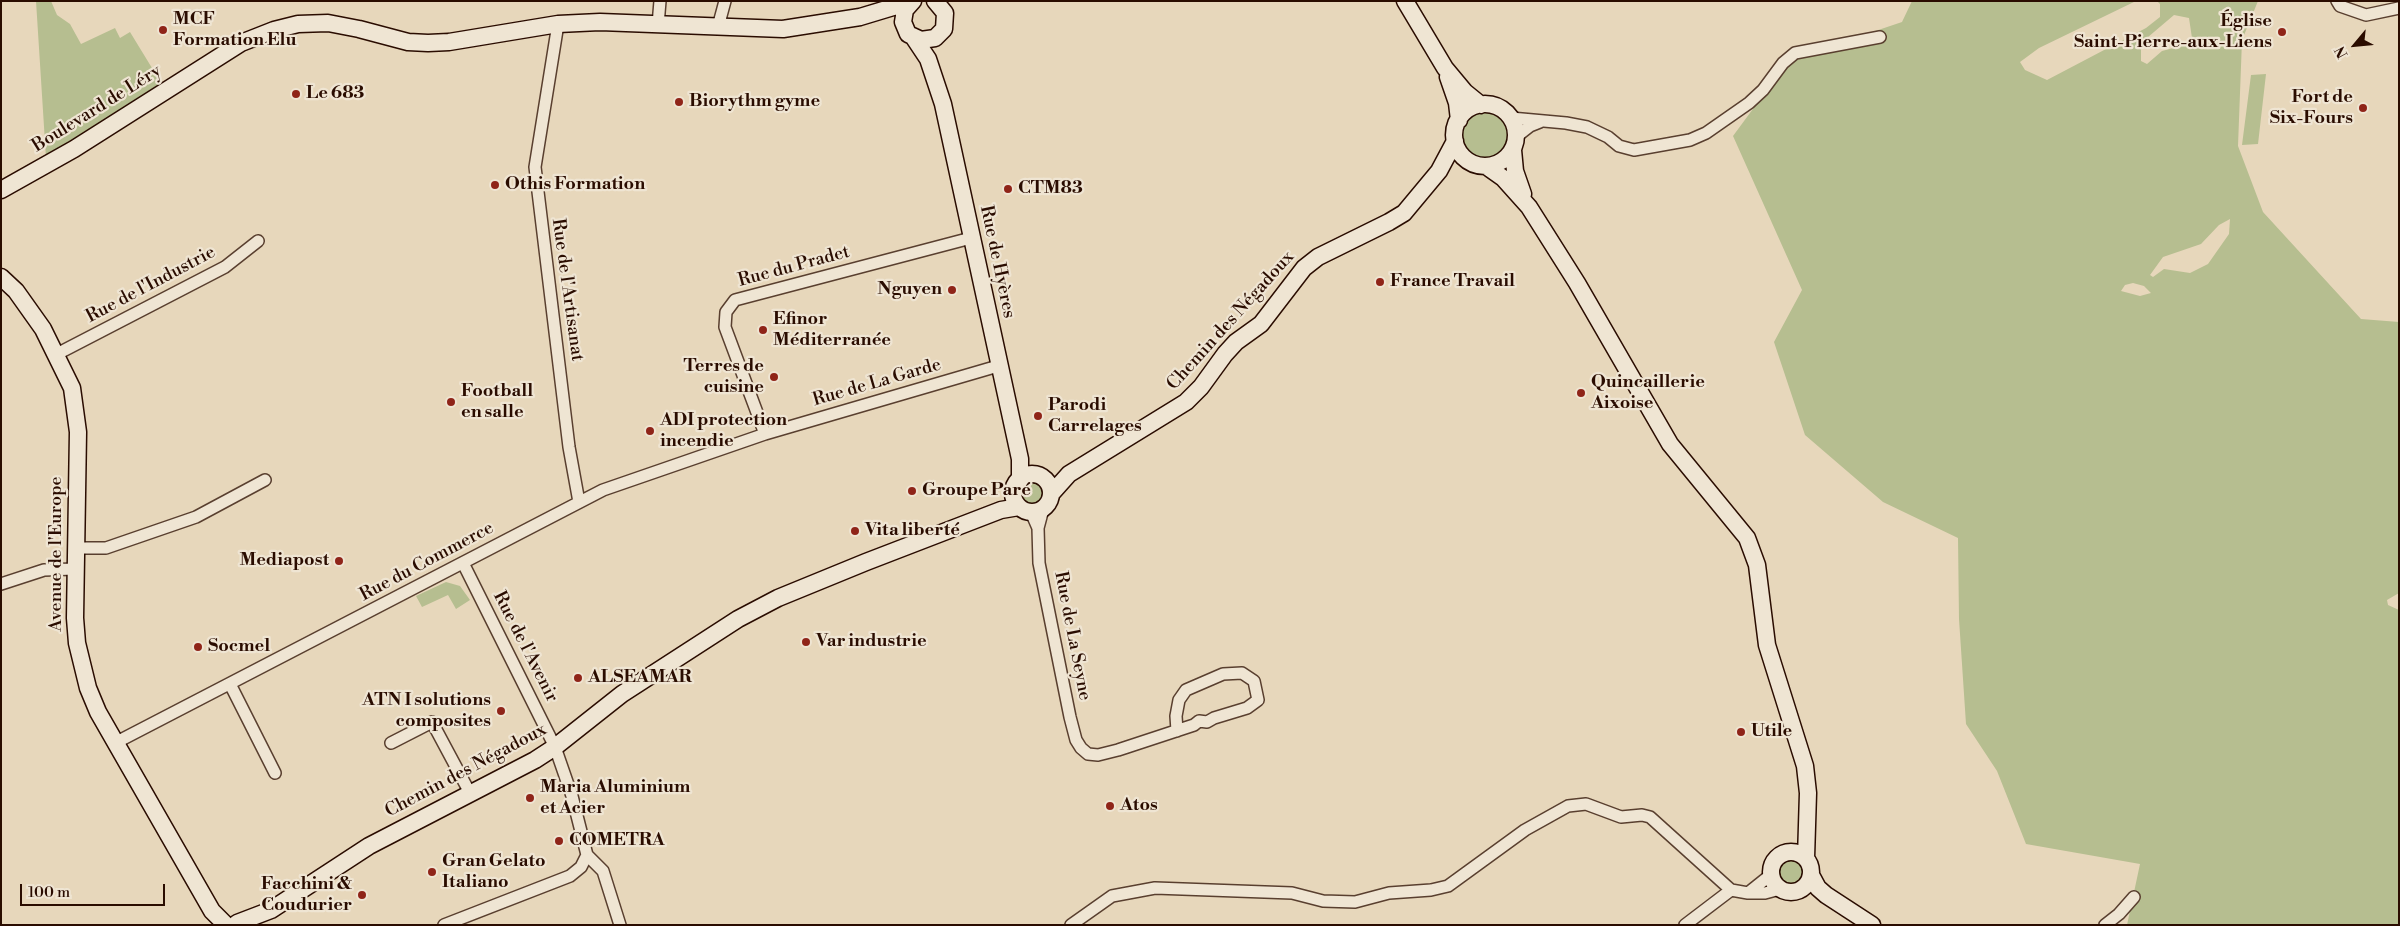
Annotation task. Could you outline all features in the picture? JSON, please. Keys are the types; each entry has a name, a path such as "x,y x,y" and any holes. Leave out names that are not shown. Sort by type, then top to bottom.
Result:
{"street":[{"path":"658,25 660,1"},
{"path":"718,27 725,1"},
{"path":"913,1 905,10 909,33 928,40 940,33"},
{"name":"Boulevard de Léry","path":"1,190 74,150 241,43 274,30 298,24 328,23 408,42 428,43 449,42 558,24 600,22 783,29 860,17 913,1"},
{"path":"1405,1 1445,68 1465,92 1481,105"},
{"path":"2337,1 2340,6 2366,15 2399,8"},
{"name":"Rue de Hyères","path":"935,74 937,40 945,24 942,5"},
{"name":"Boulevard de Léry","path":"860,17 886,18 909,33"},
{"name":"Rue de l'Artisanat","path":"558,24 534,167 569,447 579,502"},
{"name":"Rue de Hyères","path":"909,33 928,59 935,74 944,104 998,366 1020,458 1037,480"},
{"path":"1529,206 1503,178 1486,166 1467,160 1459,151 1455,141 1456,127 1459,120 1468,110 1481,105 1497,107 1511,118 1588,127 1608,136 1619,146 1634,150 1690,140 1706,133 1749,103 1763,90 1783,63 1795,53 1880,37"},
{"path":"1445,68 1457,103 1459,120"},
{"path":"1511,118 1515,143 1515,171 1529,206 1577,283 1670,444 1747,538 1757,565 1767,645 1776,680 1801,750 1808,792 1806,858 1810,866 1811,875 1818,888 1872,925"},
{"path":"1486,166 1504,160 1515,143 1530,126 1541,122"},
{"name":"Chemin des Négadoux","path":"1037,480 1069,474 1186,402 1236,342 1261,324 1304,268 1332,248 1389,222 1404,213 1439,171 1455,141"},
{"name":"Chemin des Négadoux","path":"1439,171 1452,164 1467,160"},
{"name":"Rue du Pradet","path":"765,434 725,327 726,312 736,300 971,238"},
{"name":"Rue de l'Industrie","path":"57,354 225,267 258,241"},
{"name":"Avenue de l'Europe","path":"1,277 16,291 28,307 57,354 72,388 77,413 74,618 77,643 92,700 214,918 232,924"},
{"name":"Rue de La Garde","path":"765,434 998,366"},
{"name":"Rue du Commerce","path":"115,743 579,502 627,481 765,434"},
{"path":"76,548 106,548 196,517 265,480"},
{"path":"1037,480 1048,505 1027,506 1014,486 1037,480"},
{"name":"Chemin des Négadoux","path":"232,924 270,910 370,846 555,747 622,694 738,619 784,596 1001,510 1027,506"},
{"name":"Rue de La Seyne","path":"1027,506 1038,528 1041,571 1070,717 1081,748 1088,754 1098,755 1177,731"},
{"name":"Rue de l'Avenir","path":"463,563 555,747 572,796 587,855"},
{"path":"1,584 44,570 75,569"},
{"path":"1233,672 1248,675 1254,681 1258,700 1253,706 1207,722 1199,721 1194,725 1177,731 1176,716 1182,694 1200,682 1233,672"},
{"path":"230,684 275,773"},
{"path":"391,743 432,722 470,793"},
{"path":"1748,893 1768,877 1776,859 1788,852 1800,834 1808,792"},
{"path":"1071,925 1112,896 1155,888 1292,893 1323,902 1355,902 1390,893 1431,890 1448,886 1525,830 1568,806 1586,804 1621,817 1642,815 1650,817 1731,890 1765,893 1780,888"},
{"path":"1788,852 1798,853 1806,858"},
{"path":"444,925 570,876 581,867 587,855 603,871 620,925"},
{"path":"1771,870 1773,881 1780,888 1789,892 1798,891 1806,885 1811,875"},
{"path":"1685,925 1731,890"},
{"path":"1798,891 1826,904 1857,925"},
{"path":"2105,925 2120,914 2134,897"},
{"name":"Chemin des Négadoux","path":"257,925 270,910"}],"green space":[{"path":"36,1 51,1 57,15 70,24 81,44 115,28 120,38 130,32 163,86 46,158"},
{"path":"1912,1 2136,1 2039,48 2020,62 2025,70 2047,80 2146,28 2160,17 2160,4 2157,1 2258,1 2242,40 2238,146 2263,212 2361,319 2399,322 2399,593 2387,600 2388,605 2399,610 2399,925 2127,925 2140,864 2026,844 1997,771 1966,724 1959,619 1958,538 1883,502 1805,435 1774,342 1802,290 1733,136 1789,60 1902,22","holes":["2174,15 2189,18 2192,38 2181,46 2162,51 2147,64 2141,61 2141,43","2230,219 2229,234 2208,264 2190,273 2164,269 2153,277 2150,275 2163,257 2201,244 2219,225","2133,283 2144,286 2151,293 2140,296 2121,291 2125,285"]},
{"path":"2266,74 2258,144 2242,145 2251,75"},
{"path":"1485,104 1502,109 1507,113 1511,118 1516,135 1511,152 1507,157 1502,161 1485,166 1468,161 1463,157 1459,152 1454,135 1459,118 1463,113 1468,109"},
{"path":"1032,473 1039,474 1045,479 1050,485 1050,499 1045,505 1039,510 1032,511 1025,510 1019,505 1014,499 1013,492 1014,485 1019,479 1025,474"},
{"path":"446,582 460,586 470,600 456,609 448,595 422,607 416,596"},
{"path":"1791,852 1805,858 1811,872 1805,886 1791,892 1777,886 1771,872 1777,858"}],"place":[{"name":"MCF Formation Elu","path":"163,30"},
{"name":"Église Saint-Pierre-aux-Liens","path":"2282,32"},
{"name":"Le 683","path":"296,94"},
{"name":"Biorythm gyme","path":"679,102"},
{"name":"Fort de Six-Fours","path":"2363,108"},
{"name":"Othis Formation","path":"495,185"},
{"name":"CTM83","path":"1008,189"},
{"name":"France Travail","path":"1380,282"},
{"name":"Nguyen","path":"952,290"},
{"name":"Efinor Méditerranée","path":"763,330"},
{"name":"Terres de cuisine","path":"774,377"},
{"name":"Quincaillerie Aixoise","path":"1581,393"},
{"name":"Football en salle","path":"451,402"},
{"name":"Parodi Carrelages","path":"1038,416"},
{"name":"ADI protection incendie","path":"650,431"},
{"name":"Groupe Paré","path":"912,491"},
{"name":"Vita liberté","path":"855,531"},
{"name":"Mediapost","path":"339,561"},
{"name":"Var industrie","path":"806,642"},
{"name":"Socmel","path":"198,647"},
{"name":"ALSEAMAR","path":"578,678"},
{"name":"ATN I solutions composites","path":"501,711"},
{"name":"Utile","path":"1741,732"},
{"name":"Maria Aluminium et Acier","path":"530,798"},
{"name":"Atos","path":"1110,806"},
{"name":"COMETRA","path":"559,841"},
{"name":"Gran Gelato Italiano","path":"432,872"},
{"name":"Facchini & Coudurier","path":"362,895"}]}
